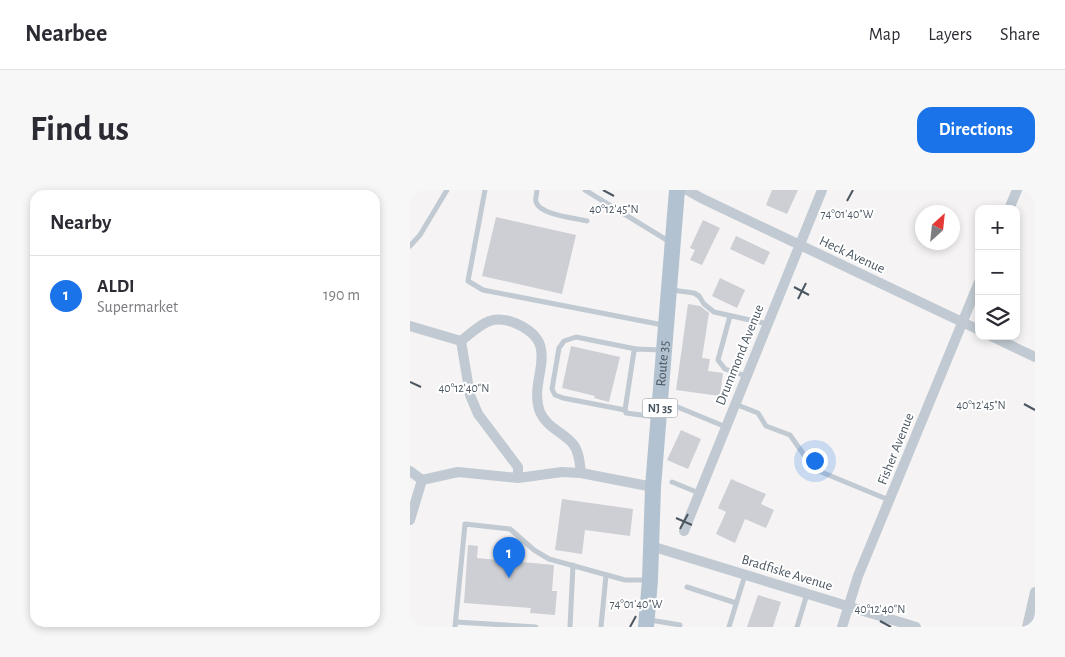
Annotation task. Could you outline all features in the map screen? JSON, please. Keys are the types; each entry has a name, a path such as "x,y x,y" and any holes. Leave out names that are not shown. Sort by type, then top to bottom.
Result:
{"main road":[{"name":"Route 35","path":"647,623 653,487 677,190"}],"street":[{"name":"Heck Avenue","path":"687,190 700,198 975,328"},
{"name":"Drummond Avenue","path":"684,531 822,190"},
{"path":"1011,205 1017,190"},
{"name":"Fisher Avenue","path":"842,627 858,576 975,292"},
{"path":"462,341 491,319 498,318 520,325 538,339 542,354 538,399 540,411 552,428 573,444 581,473"},
{"path":"410,326 462,341"},
{"path":"999,340 1035,357"},
{"path":"462,341 470,395 478,414 518,467 518,478"},
{"path":"410,471 422,480 458,472 518,478 562,472 581,473 653,487"},
{"path":"410,520 422,480"},
{"name":"Bradfiske Avenue","path":"651,546 916,627"},
{"path":"1027,627 1029,611 1035,592"}],"lane":[{"path":"410,194 412,190"},
{"path":"410,246 420,235 448,190"},
{"path":"485,190 468,281 483,290 666,326"},
{"path":"537,190 535,200 539,207 546,212 587,221"},
{"path":"585,190 673,244"},
{"path":"669,290 694,293 714,312 768,324"},
{"path":"730,316 718,360 725,369 747,376"},
{"path":"659,418 626,413 625,410 563,398 555,395 552,389 559,348 564,341 576,337 636,349 664,350"},
{"path":"625,410 634,351 636,349"},
{"path":"660,400 726,427"},
{"path":"735,404 758,413 766,426 790,436 814,469 889,500"},
{"path":"672,482 700,493"},
{"path":"536,627 456,625 465,524 510,530 534,550 549,558 625,580 650,580"},
{"path":"570,627 574,565"},
{"path":"601,627 606,575"},
{"path":"729,627 745,575"},
{"path":"688,587 736,603"},
{"path":"797,627 807,594"},
{"path":"647,623 680,625 679,627"}],"building":[{"path":"772,190 798,190 787,214 766,205"},
{"path":"496,217 576,235 562,294 482,276"},
{"path":"703,220 720,228 702,265 690,260 695,250 690,248"},
{"path":"736,236 770,252 764,265 730,249"},
{"path":"720,278 745,290 737,308 712,296"},
{"path":"688,304 700,306 709,313 702,358 710,359 708,371 723,373 720,396 676,390"},
{"path":"571,346 620,357 609,402 594,398 595,396 562,388"},
{"path":"681,430 701,439 688,469 667,460"},
{"path":"731,479 766,494 761,504 774,510 766,528 745,519 735,543 716,534 726,512 718,508"},
{"path":"562,499 633,509 630,536 585,530 582,554 555,550"},
{"path":"468,545 478,546 477,558 554,565 552,591 557,591 555,615 530,613 531,608 464,603"},
{"path":"758,595 781,602 773,627 747,627"}],"place":[{"name":"ALDI","path":"509,578"}]}
